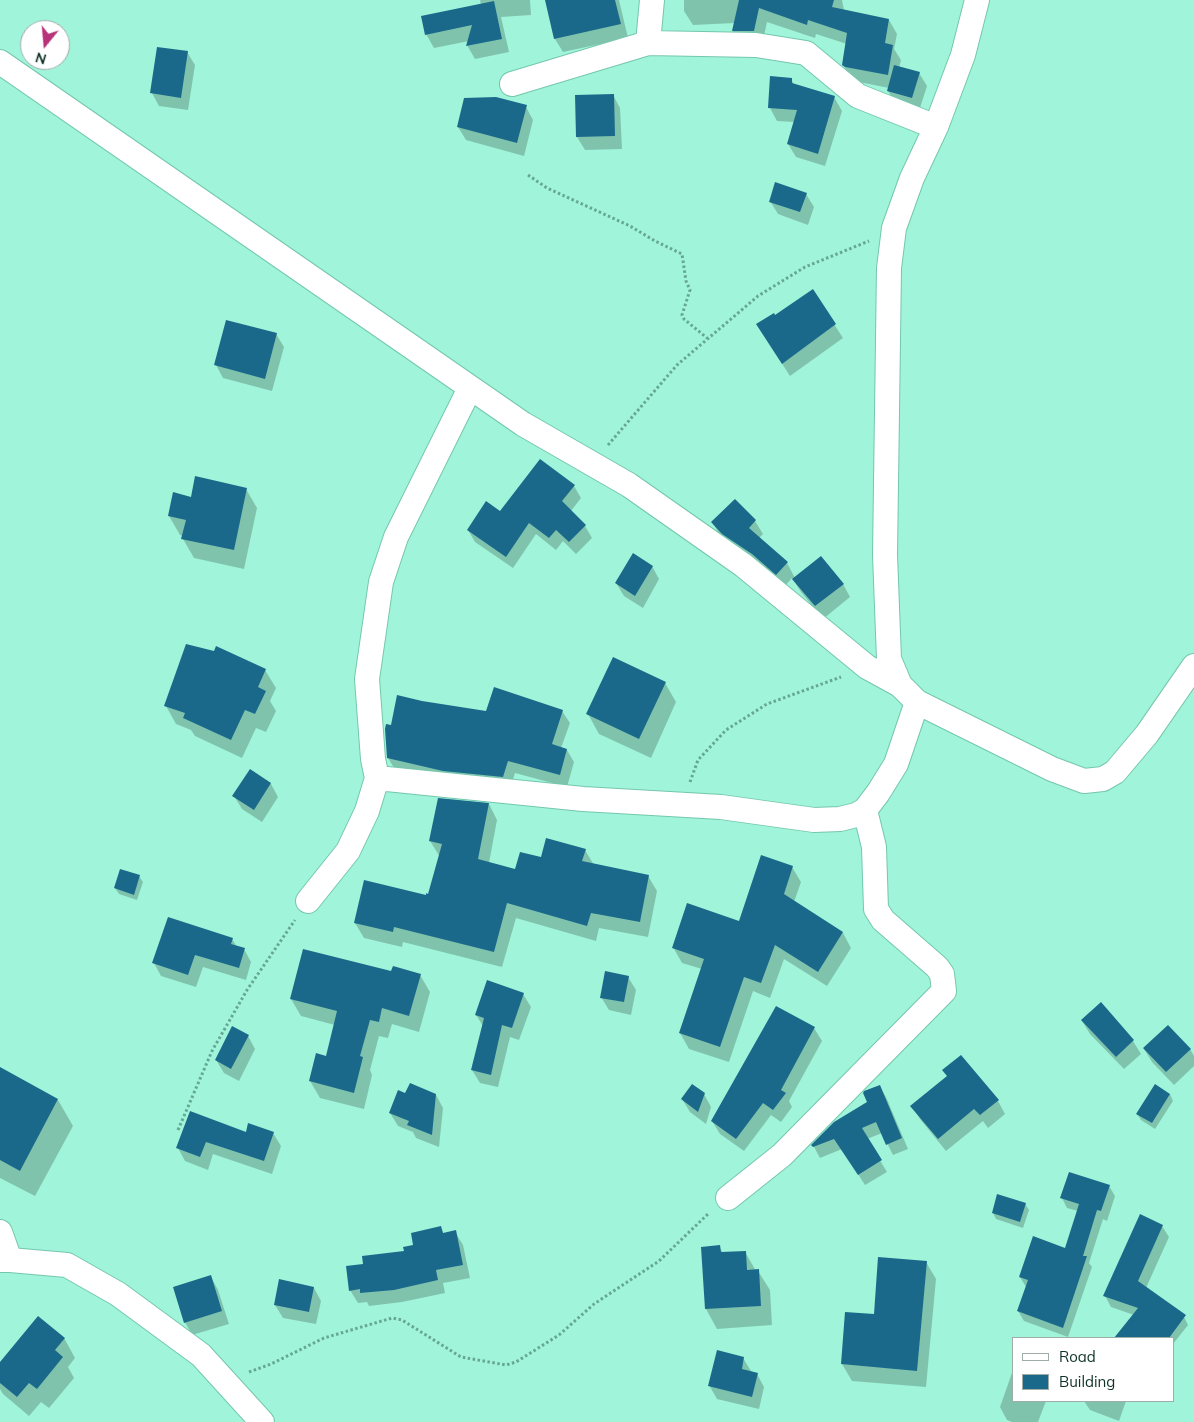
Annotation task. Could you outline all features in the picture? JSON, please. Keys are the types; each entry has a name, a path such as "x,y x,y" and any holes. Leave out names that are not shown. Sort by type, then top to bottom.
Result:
{"street":[{"path":"648,43 652,0"},
{"path":"900,685 889,659 885,555 889,268 893,232 912,178 936,127 963,55 976,0"},
{"path":"512,84 618,50 648,43 756,45 801,51 810,55 858,96 936,127"},
{"path":"0,62 523,424 629,485 743,565 867,667 900,685 917,702 1052,770 1084,781 1103,779 1114,772 1147,734 1194,666"},
{"path":"308,901 348,852 367,811 377,778 373,759 367,679 381,582 396,537 470,388"},
{"path":"377,778 583,799 721,807 814,820 840,819 856,815 865,810 896,764 917,702"},
{"path":"728,1198 782,1155 944,991 942,974 937,967 883,920 876,909 874,847 865,810"},
{"path":"0,1232 5,1260 66,1265 118,1294 201,1355 262,1422"}],"path":[{"path":"528,175 547,188 623,222 655,241 683,254 686,281 690,290 682,315 684,319 707,338"},
{"path":"592,464 677,365 758,296 806,266 893,232"},
{"path":"683,805 698,760 726,730 768,704 867,667"},
{"path":"178,1130 212,1051 247,990 308,901"},
{"path":"225,1381 272,1364 324,1338 392,1318 402,1320 461,1357 506,1364 516,1362 559,1335 594,1304 659,1261 702,1219 728,1198"}],"building":[{"path":"545,0 615,0 621,24 554,39"},
{"path":"739,0 834,0 832,7 889,19 885,43 893,45 888,75 842,65 847,33 808,20 807,25 759,8 754,31 732,31"},
{"path":"494,1 502,39 466,46 472,25 425,35 421,16"},
{"path":"157,47 188,51 181,98 150,93"},
{"path":"894,65 920,72 912,98 887,91"},
{"path":"770,76 792,78 792,83 835,96 818,154 787,144 797,110 768,108"},
{"path":"614,94 615,136 576,137 575,95"},
{"path":"496,97 527,105 517,143 457,127 464,98"},
{"path":"775,182 807,193 800,212 769,202"},
{"path":"813,289 836,324 782,364 756,324 774,313 775,315"},
{"path":"226,320 277,333 265,379 214,365"},
{"path":"540,459 575,485 562,501 586,525 569,542 556,530 549,538 529,523 506,557 467,530 486,501 500,511"},
{"path":"195,476 247,488 234,550 181,539 186,520 168,516 173,492 191,497"},
{"path":"735,499 756,520 749,528 788,562 776,575 752,554 722,534 711,522"},
{"path":"633,553 653,566 635,596 615,583"},
{"path":"821,556 844,584 815,606 792,579"},
{"path":"186,644 214,651 216,646 266,669 258,687 266,691 255,714 245,710 231,740 183,718 185,713 164,706"},
{"path":"613,657 666,682 639,739 586,714"},
{"path":"494,687 563,710 552,744 567,749 560,775 508,761 503,777 443,771 387,758 385,729 386,724 391,725 397,695 486,711"},
{"path":"250,769 271,783 254,810 232,796"},
{"path":"438,798 489,803 478,859 515,869 520,852 541,857 546,838 586,849 582,861 649,875 640,922 591,913 587,926 507,903 494,952 394,927 393,932 354,923 364,880 428,894 442,844 429,841"},
{"path":"761,855 793,866 784,894 843,932 818,972 775,945 761,983 744,977 720,1047 679,1033 704,959 672,948 687,903 739,921"},
{"path":"120,869 140,875 134,895 114,888"},
{"path":"168,917 233,938 231,944 245,948 239,968 195,955 188,975 152,963"},
{"path":"303,949 391,971 393,966 421,974 409,1016 382,1008 379,1022 370,1020 360,1056 363,1057 354,1093 309,1081 316,1053 326,1056 337,1011 290,999"},
{"path":"605,971 629,976 624,1002 600,998"},
{"path":"487,980 524,993 512,1028 502,1025 491,1075 471,1070 484,1018 475,1015"},
{"path":"1101,1002 1134,1040 1116,1057 1081,1020"},
{"path":"776,1006 815,1027 781,1090 786,1093 773,1110 763,1103 736,1139 711,1121"},
{"path":"1168,1025 1191,1049 1166,1072 1143,1048"},
{"path":"232,1026 249,1035 231,1069 215,1060"},
{"path":"961,1055 999,1100 980,1115 974,1109 938,1139 910,1106 947,1076 942,1070"},
{"path":"0,1067 58,1099 20,1171 0,1160"},
{"path":"410,1083 436,1094 432,1135 407,1125 409,1121 389,1113 398,1090 405,1093"},
{"path":"692,1084 705,1093 698,1112 681,1099"},
{"path":"1155,1084 1170,1094 1152,1123 1136,1114"},
{"path":"880,1085 902,1138 886,1145 876,1122 862,1128 882,1160 858,1175 834,1139 813,1147 811,1145 834,1122 867,1102 864,1091"},
{"path":"190,1111 246,1132 248,1123 274,1132 264,1161 206,1142 200,1157 176,1148"},
{"path":"1069,1172 1110,1185 1101,1211 1097,1210 1083,1256 1087,1256 1063,1328 1017,1311 1028,1280 1019,1277 1033,1236 1065,1248 1079,1204 1060,1198"},
{"path":"997,1194 1026,1203 1020,1222 992,1213"},
{"path":"1140,1214 1163,1225 1138,1281 1186,1315 1170,1337 1115,1337 1138,1308 1103,1296"},
{"path":"441,1226 443,1233 456,1230 463,1265 436,1270 438,1280 394,1290 360,1293 360,1289 349,1291 346,1266 363,1264 362,1256 404,1251 403,1247 413,1245 411,1233"},
{"path":"720,1245 721,1252 746,1251 747,1270 759,1269 761,1306 705,1309 701,1247"},
{"path":"878,1257 927,1261 917,1371 841,1364 845,1312 874,1314"},
{"path":"211,1275 222,1311 184,1323 173,1287"},
{"path":"279,1279 314,1287 309,1312 274,1305"},
{"path":"38,1316 65,1338 55,1350 63,1357 37,1389 29,1383 17,1397 0,1383 0,1362"},
{"path":"717,1350 744,1357 742,1369 758,1373 752,1397 708,1386"}]}
